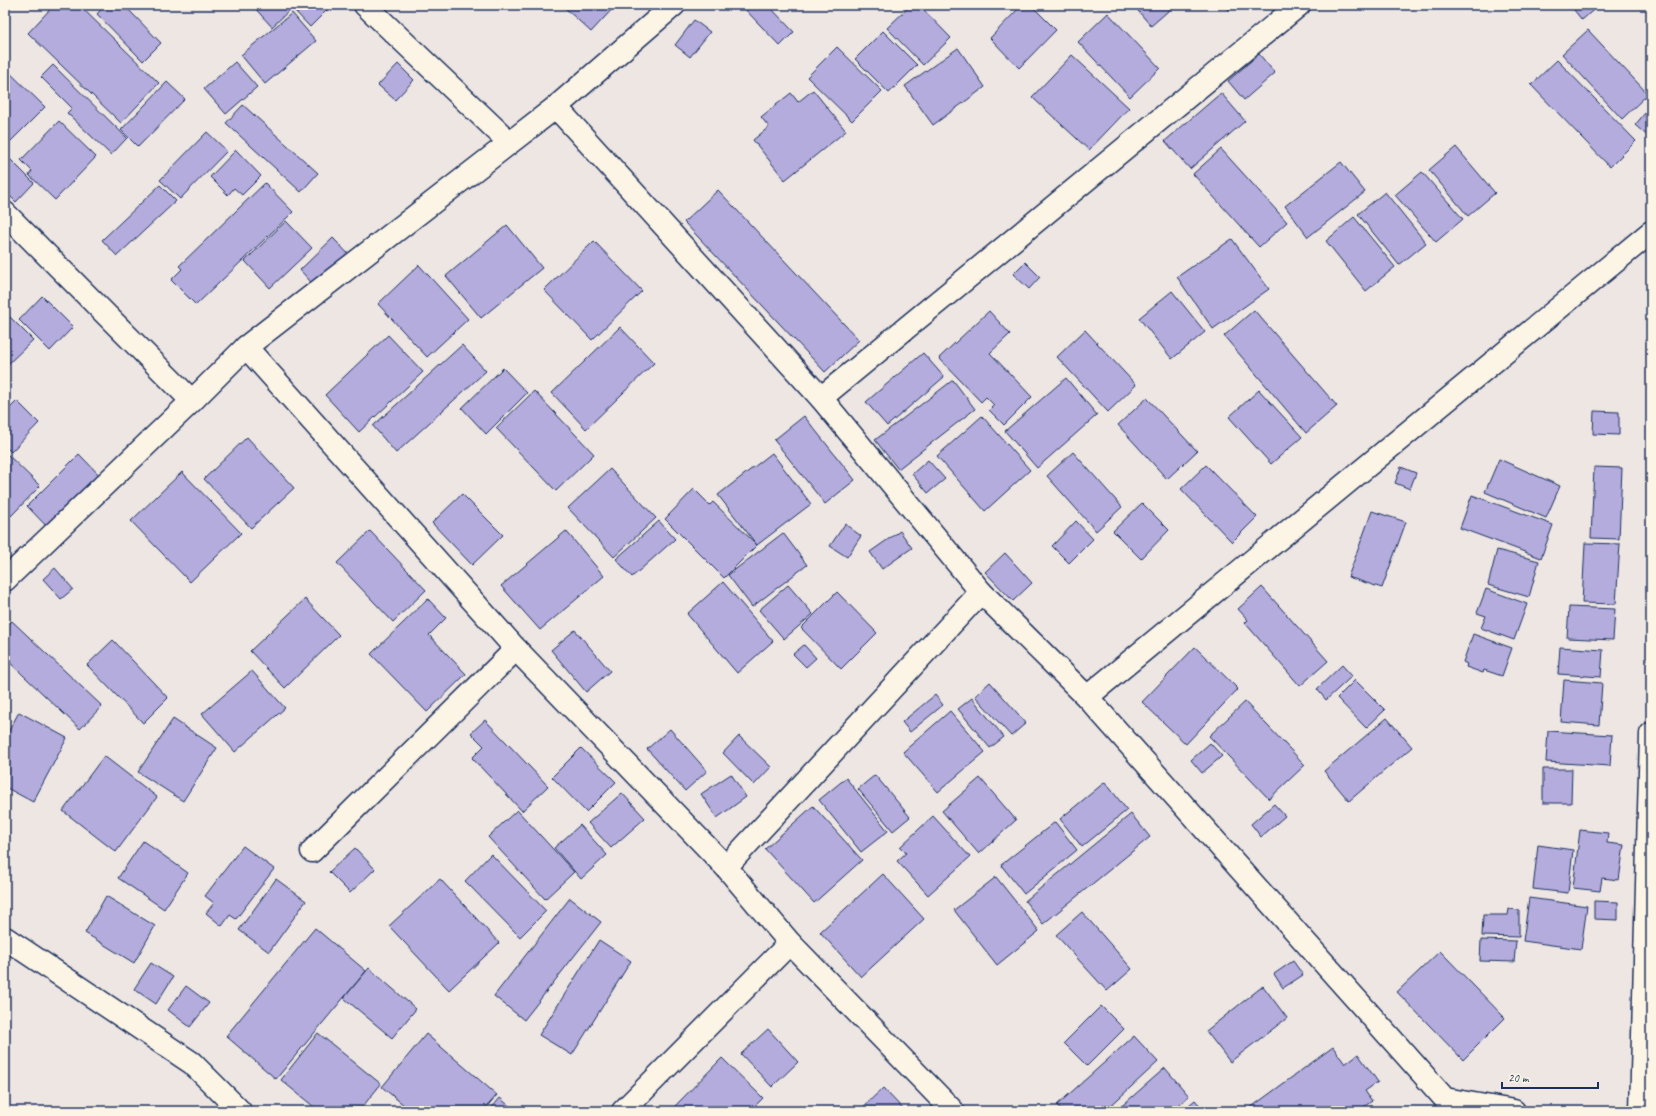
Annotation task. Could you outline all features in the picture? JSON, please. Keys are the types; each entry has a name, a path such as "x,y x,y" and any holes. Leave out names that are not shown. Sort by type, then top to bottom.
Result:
{"street":[{"path":"365,5 509,142"},
{"path":"5,580 192,401 246,347 556,107 674,5"},
{"path":"821,398 1299,5"},
{"path":"556,107 821,398 981,592 1087,697 1445,1099 1514,1111"},
{"path":"5,213 192,401"},
{"path":"1087,697 1651,232"},
{"path":"246,347 516,649 726,867 790,942 953,1111"},
{"path":"726,867 981,592"},
{"path":"312,851 516,649"},
{"path":"1641,1111 1651,734"},
{"path":"5,938 192,1063 240,1111"},
{"path":"623,1111 790,942"}],"building":[{"path":"54,5 79,5 159,83 121,123 28,33"},
{"path":"105,5 124,5 161,43 143,61 97,14"},
{"path":"252,5 295,5 272,27"},
{"path":"298,5 331,6 310,27 293,9"},
{"path":"566,5 616,5 591,32 564,7"},
{"path":"741,5 768,5 794,32 780,46"},
{"path":"911,5 919,5 951,38 923,65 887,28"},
{"path":"1022,5 1031,5 1056,30 1019,68 990,38"},
{"path":"1133,5 1175,5 1151,26"},
{"path":"1224,5 1235,5 1229,10"},
{"path":"1570,5 1599,5 1582,20"},
{"path":"292,13 316,41 265,84 241,55"},
{"path":"1108,13 1160,68 1130,97 1078,42"},
{"path":"694,20 710,32 690,57 675,45"},
{"path":"1588,30 1648,94 1622,119 1562,54"},
{"path":"883,31 917,65 889,93 855,59"},
{"path":"837,47 882,91 852,121 807,77"},
{"path":"958,48 985,87 933,125 905,86"},
{"path":"1259,54 1275,73 1244,100 1228,81"},
{"path":"1072,55 1129,108 1089,150 1032,97"},
{"path":"1557,60 1636,141 1610,167 1531,85"},
{"path":"235,62 257,87 226,114 204,89"},
{"path":"398,64 414,80 395,100 378,85"},
{"path":"53,65 127,138 111,155 67,113 72,108 41,77"},
{"path":"5,68 45,107 5,147"},
{"path":"167,82 185,99 138,147 121,130"},
{"path":"813,90 846,131 785,180 753,140 769,127 761,117 791,93 798,102"},
{"path":"1221,93 1245,121 1190,169 1165,141"},
{"path":"243,105 318,173 301,192 226,123"},
{"path":"1651,106 1651,139 1635,125"},
{"path":"59,121 96,157 55,200 29,175 32,171 21,160"},
{"path":"207,132 227,151 180,199 160,180"},
{"path":"1456,147 1495,193 1468,216 1429,170"},
{"path":"1221,149 1287,222 1259,247 1193,174"},
{"path":"236,150 261,176 242,195 234,188 228,195 210,177"},
{"path":"8,157 34,183 16,202 5,191 5,160"},
{"path":"1341,162 1365,192 1308,237 1285,206"},
{"path":"1422,172 1463,219 1436,242 1395,195"},
{"path":"265,183 293,212 196,305 171,280 182,269 179,266"},
{"path":"160,185 176,201 117,256 102,240"},
{"path":"718,190 859,340 825,372 684,222"},
{"path":"1385,192 1426,243 1399,265 1358,214"},
{"path":"1354,217 1395,267 1366,291 1326,241"},
{"path":"286,221 312,248 270,288 245,261"},
{"path":"507,225 542,268 481,318 446,276"},
{"path":"333,238 354,260 320,292 300,270"},
{"path":"1232,239 1269,289 1213,329 1177,277"},
{"path":"594,241 642,291 592,340 544,290"},
{"path":"1025,262 1040,277 1029,289 1013,274"},
{"path":"419,265 468,319 427,357 378,304"},
{"path":"1172,291 1205,332 1172,359 1139,318"},
{"path":"42,296 73,327 50,351 19,320"},
{"path":"1254,310 1337,406 1306,433 1224,336"},
{"path":"989,311 1010,334 990,353 1032,397 1004,425 989,410 994,405 986,397 981,402 939,358"},
{"path":"5,312 33,340 5,367"},
{"path":"620,327 654,363 586,429 552,393"},
{"path":"1085,330 1136,385 1108,412 1057,357"},
{"path":"388,335 423,372 359,432 325,395"},
{"path":"462,345 486,371 396,453 373,426"},
{"path":"923,353 944,377 887,426 866,402"},
{"path":"503,368 527,393 486,434 462,408"},
{"path":"1066,378 1097,415 1037,468 1005,431"},
{"path":"953,380 975,409 898,469 875,440"},
{"path":"1259,390 1302,437 1271,464 1229,417"},
{"path":"534,391 594,454 556,491 496,428"},
{"path":"1147,398 1197,451 1167,479 1118,425"},
{"path":"17,401 39,423 11,452 5,446 5,413"},
{"path":"1594,411 1619,412 1619,435 1593,434"},
{"path":"804,416 855,480 825,504 774,440"},
{"path":"982,416 1030,470 985,511 937,456"},
{"path":"247,437 294,488 251,528 204,479"},
{"path":"5,452 40,486 11,516 5,511"},
{"path":"1073,452 1122,507 1096,531 1047,476"},
{"path":"772,453 811,504 757,545 718,495"},
{"path":"79,454 105,481 53,533 27,506"},
{"path":"1499,459 1560,486 1546,518 1485,492"},
{"path":"928,460 945,479 928,493 912,474"},
{"path":"1206,465 1257,517 1232,542 1181,489"},
{"path":"1401,467 1416,473 1410,489 1395,483"},
{"path":"1594,467 1622,468 1619,539 1591,538"},
{"path":"610,469 656,518 614,557 568,508"},
{"path":"182,472 241,533 190,582 131,521"},
{"path":"694,489 710,505 713,502 757,545 724,578 665,519"},
{"path":"462,494 503,535 472,565 432,523"},
{"path":"1472,495 1553,525 1541,558 1460,528"},
{"path":"1142,503 1169,530 1141,559 1113,531"},
{"path":"1372,511 1406,522 1382,588 1348,577"},
{"path":"659,521 675,539 632,577 616,559"},
{"path":"1076,521 1093,539 1069,563 1052,546"},
{"path":"845,524 861,536 847,557 830,546"},
{"path":"370,531 426,590 393,622 337,563"},
{"path":"566,531 604,576 540,630 501,586"},
{"path":"900,531 912,548 882,569 870,552"},
{"path":"783,533 807,565 752,607 728,575"},
{"path":"1585,543 1620,544 1616,604 1582,603"},
{"path":"1497,550 1539,561 1529,597 1488,585"},
{"path":"1005,553 1032,583 1013,601 985,572"},
{"path":"55,568 73,589 61,599 43,579"},
{"path":"723,582 773,641 737,673 687,614"},
{"path":"788,585 813,614 784,639 759,610"},
{"path":"1262,587 1328,661 1300,686 1245,623 1248,620 1238,609"},
{"path":"1486,589 1527,604 1514,640 1481,628 1486,616 1477,613"},
{"path":"837,592 877,633 841,669 801,628"},
{"path":"305,599 339,635 285,688 250,651"},
{"path":"428,599 446,618 429,635 466,674 427,712 371,654"},
{"path":"1569,607 1615,609 1613,640 1567,638"},
{"path":"12,621 102,706 80,729 5,658 5,628"},
{"path":"575,630 610,671 586,692 551,650"},
{"path":"1473,634 1512,648 1502,676 1484,670 1483,673 1466,667 1467,664 1463,662"},
{"path":"113,640 168,698 143,723 87,665"},
{"path":"804,645 816,658 806,667 793,654"},
{"path":"1195,647 1238,689 1186,744 1142,702"},
{"path":"1560,647 1603,650 1601,677 1558,674"},
{"path":"1342,665 1352,676 1326,700 1317,689"},
{"path":"252,671 285,708 235,752 202,714"},
{"path":"1355,680 1385,710 1366,728 1337,698"},
{"path":"1564,680 1602,683 1599,725 1561,722"},
{"path":"990,682 1026,723 1011,736 975,696"},
{"path":"935,695 943,705 910,732 902,722"},
{"path":"972,698 1004,737 990,748 958,709"},
{"path":"1245,702 1305,765 1269,799 1209,736"},
{"path":"950,711 985,752 938,792 903,752"},
{"path":"19,712 67,738 33,802 5,787 5,738"},
{"path":"1387,718 1412,747 1349,801 1324,771"},
{"path":"173,719 217,748 183,801 138,772"},
{"path":"485,720 548,786 522,811 472,758 484,746 471,733"},
{"path":"670,729 707,771 685,791 647,749"},
{"path":"1548,731 1612,735 1610,766 1546,762"},
{"path":"739,736 771,767 754,785 723,753"},
{"path":"1210,743 1222,756 1202,773 1191,760"},
{"path":"581,748 616,782 586,812 552,777"},
{"path":"104,756 157,797 116,852 63,811"},
{"path":"1543,769 1572,769 1571,803 1543,803"},
{"path":"731,774 746,797 717,818 701,794"},
{"path":"875,775 910,817 893,831 858,789"},
{"path":"846,778 888,831 861,852 819,800"},
{"path":"980,778 1016,820 979,854 942,811"},
{"path":"1105,782 1127,810 1082,847 1060,819"},
{"path":"622,793 645,818 611,848 588,823"},
{"path":"1274,804 1285,816 1261,837 1251,824"},
{"path":"813,806 862,860 814,903 765,849"},
{"path":"517,810 574,872 545,899 488,837"},
{"path":"1131,814 1150,837 1043,924 1025,901"},
{"path":"933,816 970,857 928,895 897,861 906,853 900,847"},
{"path":"1055,822 1077,850 1024,894 1001,865"},
{"path":"580,825 607,855 581,879 554,848"},
{"path":"1580,830 1608,833 1607,843 1624,845 1619,880 1602,878 1600,891 1573,888"},
{"path":"143,841 188,873 164,909 118,878"},
{"path":"1538,845 1573,850 1568,893 1533,889"},
{"path":"243,846 274,869 236,919 230,915 222,926 206,913 214,903 205,896"},
{"path":"355,848 375,869 350,893 329,872"},
{"path":"491,854 546,911 520,937 465,881"},
{"path":"883,874 924,919 861,977 820,932"},
{"path":"996,877 1039,931 997,965 954,910"},
{"path":"276,879 306,901 269,952 239,930"},
{"path":"440,879 499,943 449,990 389,926"},
{"path":"106,896 155,926 134,963 85,933"},
{"path":"570,898 601,922 524,1020 494,996"},
{"path":"1529,898 1587,906 1581,949 1523,941"},
{"path":"1594,901 1618,902 1618,920 1594,919"},
{"path":"1509,909 1519,910 1519,937 1482,936 1483,915 1508,915"},
{"path":"1082,912 1132,969 1107,991 1056,935"},
{"path":"315,928 366,971 276,1079 226,1036"},
{"path":"599,940 631,961 572,1055 539,1035"},
{"path":"1481,940 1516,941 1514,962 1480,961"},
{"path":"1440,951 1505,1018 1463,1060 1397,992"},
{"path":"1293,961 1303,975 1283,988 1274,974"},
{"path":"151,963 173,977 156,1004 134,989"},
{"path":"369,968 416,1009 392,1038 344,998"},
{"path":"186,986 209,1003 190,1027 168,1010"},
{"path":"1263,986 1287,1018 1230,1062 1206,1031"},
{"path":"1101,1006 1124,1029 1087,1066 1064,1043"},
{"path":"768,1029 798,1062 772,1087 741,1054"},
{"path":"318,1033 381,1084 359,1111 319,1111 281,1080"},
{"path":"426,1034 497,1095 483,1111 411,1111 382,1087"},
{"path":"1134,1036 1158,1062 1105,1111 1062,1111 1057,1105"},
{"path":"1333,1047 1345,1064 1358,1054 1378,1082 1365,1091 1372,1101 1358,1111 1246,1111"},
{"path":"722,1058 763,1098 750,1111 678,1111 674,1107"},
{"path":"1165,1068 1189,1096 1172,1111 1116,1111"},
{"path":"883,1088 905,1111 859,1111"},
{"path":"500,1098 515,1111 489,1111"},
{"path":"1195,1100 1205,1111 1182,1111"}]}
